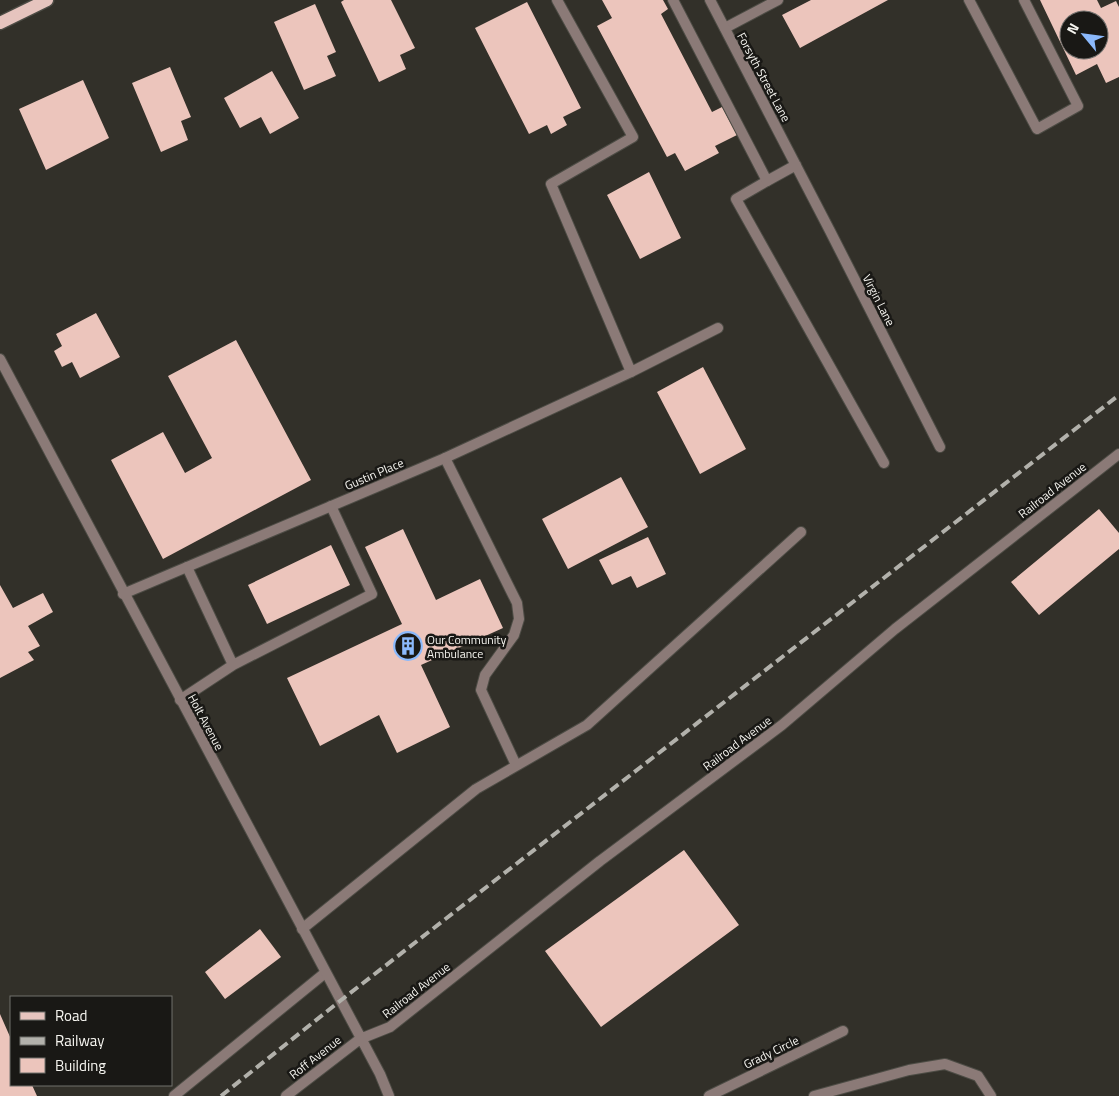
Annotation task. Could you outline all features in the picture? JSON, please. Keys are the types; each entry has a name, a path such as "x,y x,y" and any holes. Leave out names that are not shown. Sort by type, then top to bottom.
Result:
{"main road":[{"path":"0,23 47,0"}],"street":[{"path":"557,0 633,137 551,184 631,372"},
{"path":"673,0 767,181"},
{"name":"Forsyth Street Lane","path":"710,0 796,165"},
{"path":"724,28 778,0"},
{"path":"970,0 1037,129 1078,106 1024,0"},
{"path":"796,165 736,199 884,463"},
{"name":"Virgin Lane","path":"796,165 940,447"},
{"name":"Gustin Place","path":"124,594 445,458 631,372 718,328"},
{"name":"Holt Avenue","path":"0,359 380,1074 389,1096"},
{"name":"Railroad Avenue","path":"360,1038 390,1027 600,861 782,724 895,629 1119,454"},
{"path":"445,458 517,603 519,619 514,635 485,675 481,690 516,765"},
{"path":"180,700 234,665 372,594 331,506"},
{"path":"302,929 476,788 587,725 801,532"},
{"path":"187,567 234,665"},
{"path":"174,1096 325,973"},
{"name":"Grady Circle","path":"709,1096 843,1031"},
{"name":"Roff Avenue","path":"286,1096 360,1038"},
{"path":"814,1096 909,1070 945,1064 978,1076 991,1096"}],"building":[{"path":"344,0 391,0 415,48 400,55 406,69 379,82 341,2"},
{"path":"602,0 663,0 668,9 661,14 712,112 722,107 737,135 715,146 719,153 685,171 675,153 667,157 597,26 612,18"},
{"path":"811,0 888,0 800,48 782,15"},
{"path":"1040,0 1097,0 1101,8 1116,1 1119,7 1119,77 1106,83 1097,64 1076,75 1069,60 1109,60 1109,10 1059,10 1059,40"},
{"path":"527,2 581,108 563,117 567,125 551,134 547,125 529,134 475,28"},
{"path":"315,4 336,52 327,56 336,76 304,90 274,22"},
{"path":"170,67 191,117 181,121 188,140 161,152 132,83"},
{"path":"272,71 299,118 270,134 261,117 240,128 224,98"},
{"path":"83,80 109,138 46,170 19,109"},
{"path":"649,172 681,238 640,259 607,195"},
{"path":"96,313 120,357 80,378 72,362 62,367 54,351 62,346 56,334"},
{"path":"236,340 311,480 163,559 111,460 163,432 185,473 212,458 168,376"},
{"path":"703,367 746,449 700,474 657,392"},
{"path":"621,477 648,527 568,569 542,519"},
{"path":"1099,509 1119,533 1119,549 1039,615 1011,582"},
{"name":"Our Community Ambulance","path":"403,529 436,600 480,579 503,628 421,665 450,727 397,753 379,715 320,746 287,678 402,624 365,547"},
{"path":"648,537 666,574 637,588 631,576 612,585 599,560"},
{"path":"331,545 350,585 267,624 248,585"},
{"path":"0,585 13,608 43,593 53,612 28,626 40,646 28,652 34,660 0,678"},
{"path":"684,850 739,925 601,1027 545,951"},
{"path":"260,929 281,957 225,999 205,972"},
{"path":"0,1014 10,1037 10,1086 32,1086 37,1096 0,1096"}],"railway":[{"path":"221,1096 340,1001 1119,395"}],"place":[{"name":"Our Community Ambulance","path":"408,646"}]}
